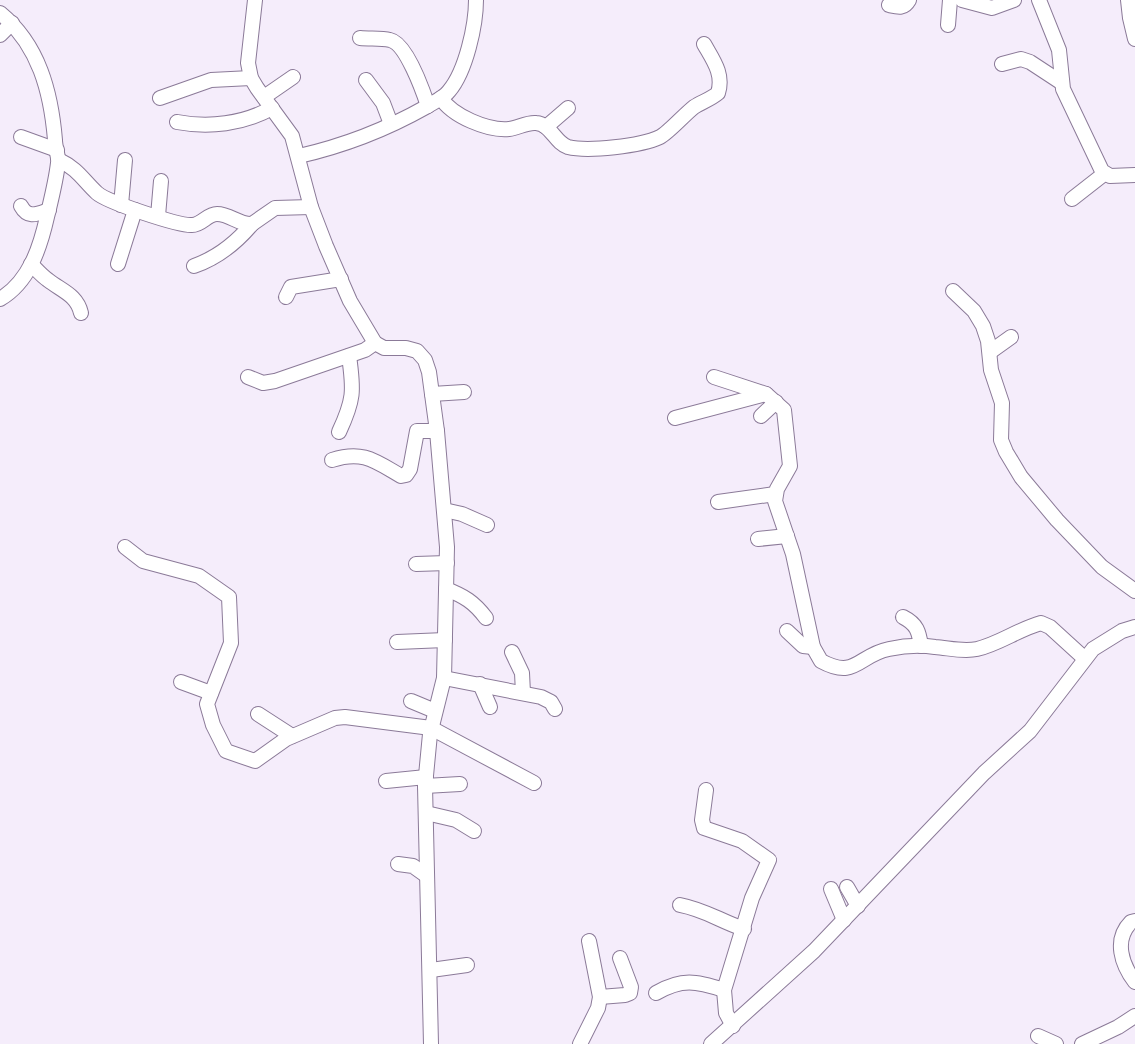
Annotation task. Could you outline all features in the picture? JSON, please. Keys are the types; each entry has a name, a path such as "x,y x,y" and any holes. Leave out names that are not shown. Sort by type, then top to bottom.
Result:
{"street":[{"path":"255,0 248,63 251,78 292,136 311,207 350,301 375,343 384,348 406,348 417,351 425,360 432,394 447,563 444,678 431,728 426,782 431,1044"},
{"path":"299,156 346,143 391,124 441,98 452,87 464,60 471,38 476,0"},
{"path":"889,5 901,7 909,0"},
{"path":"948,25 950,0"},
{"path":"962,0 992,8 1014,0"},
{"path":"1039,0 1059,50 1062,83 1067,97 1104,174 1110,176 1135,175"},
{"path":"1128,0 1135,39"},
{"path":"0,13 12,23 29,44 40,70 53,112 58,155 43,237 31,264 15,287 0,299"},
{"path":"0,34 12,23"},
{"path":"360,38 392,40 400,46 418,77 428,106"},
{"path":"441,98 450,110 462,117 486,125 508,129 537,122 569,147 598,148 630,145 661,137 697,105 718,93 721,80 719,72 704,44"},
{"path":"1002,64 1021,59 1030,62 1062,83"},
{"path":"177,122 193,125 238,121 268,103 293,77"},
{"path":"160,98 211,80 251,78"},
{"path":"366,80 383,103 391,124"},
{"path":"546,127 568,108"},
{"path":"21,137 58,155 96,192 121,205 193,225 217,214 252,224"},
{"path":"121,205 125,160"},
{"path":"1072,199 1104,174"},
{"path":"158,216 161,181"},
{"path":"21,206 29,215 49,210"},
{"path":"194,266 219,254 252,224 275,208 311,207"},
{"path":"118,264 135,210"},
{"path":"31,264 47,280 68,293 79,306 81,313"},
{"path":"286,297 291,287 341,279"},
{"path":"954,291 974,311 988,341 991,370 1002,403 1002,440 1006,452 1021,477 1057,520 1102,567 1135,591"},
{"path":"990,352 1011,337"},
{"path":"248,377 263,383 275,381 365,350 375,343"},
{"path":"339,432 353,398 349,356"},
{"path":"714,377 771,398 784,410 790,459 788,471 775,494 775,501 800,582 813,647 821,661 843,669 855,666 878,652 888,649 921,646 978,649 1041,623 1093,650"},
{"path":"432,394 464,392"},
{"path":"761,416 771,398"},
{"path":"675,418 771,398"},
{"path":"332,460 351,455 367,457 401,476 406,475 410,469 417,431 437,431"},
{"path":"718,502 775,494"},
{"path":"444,510 487,525"},
{"path":"758,539 787,536"},
{"path":"125,547 143,561 199,576 229,597 231,643 207,704 210,717 226,751 255,761 292,736 335,718 345,717 431,728 534,783"},
{"path":"416,564 447,563"},
{"path":"446,589 462,595 475,604 486,618"},
{"path":"903,617 914,622 921,646"},
{"path":"711,1044 814,951 984,773 1035,725 1093,650 1122,631 1135,627"},
{"path":"787,631 803,646 813,647"},
{"path":"397,642 445,640"},
{"path":"512,652 522,673 523,693"},
{"path":"444,678 547,699 555,710"},
{"path":"181,682 211,693"},
{"path":"480,684 490,707"},
{"path":"411,701 435,711"},
{"path":"258,714 292,736"},
{"path":"386,781 460,784"},
{"path":"706,790 702,820 704,828 742,841 769,860 758,882 724,990 726,1014 733,1026"},
{"path":"426,813 456,820 474,831"},
{"path":"398,864 412,866 427,876"},
{"path":"847,887 858,906"},
{"path":"831,890 844,920"},
{"path":"680,905 708,912 726,923 744,929"},
{"path":"1135,921 1131,922 1125,930 1121,952 1123,964 1135,982"},
{"path":"580,1044 598,1008 600,997 589,941"},
{"path":"600,997 630,993 632,987 620,958"},
{"path":"431,970 467,965"},
{"path":"656,993 670,985 692,982 724,990"},
{"path":"1090,1042 1134,1018"},
{"path":"1038,1036 1056,1044"}]}
